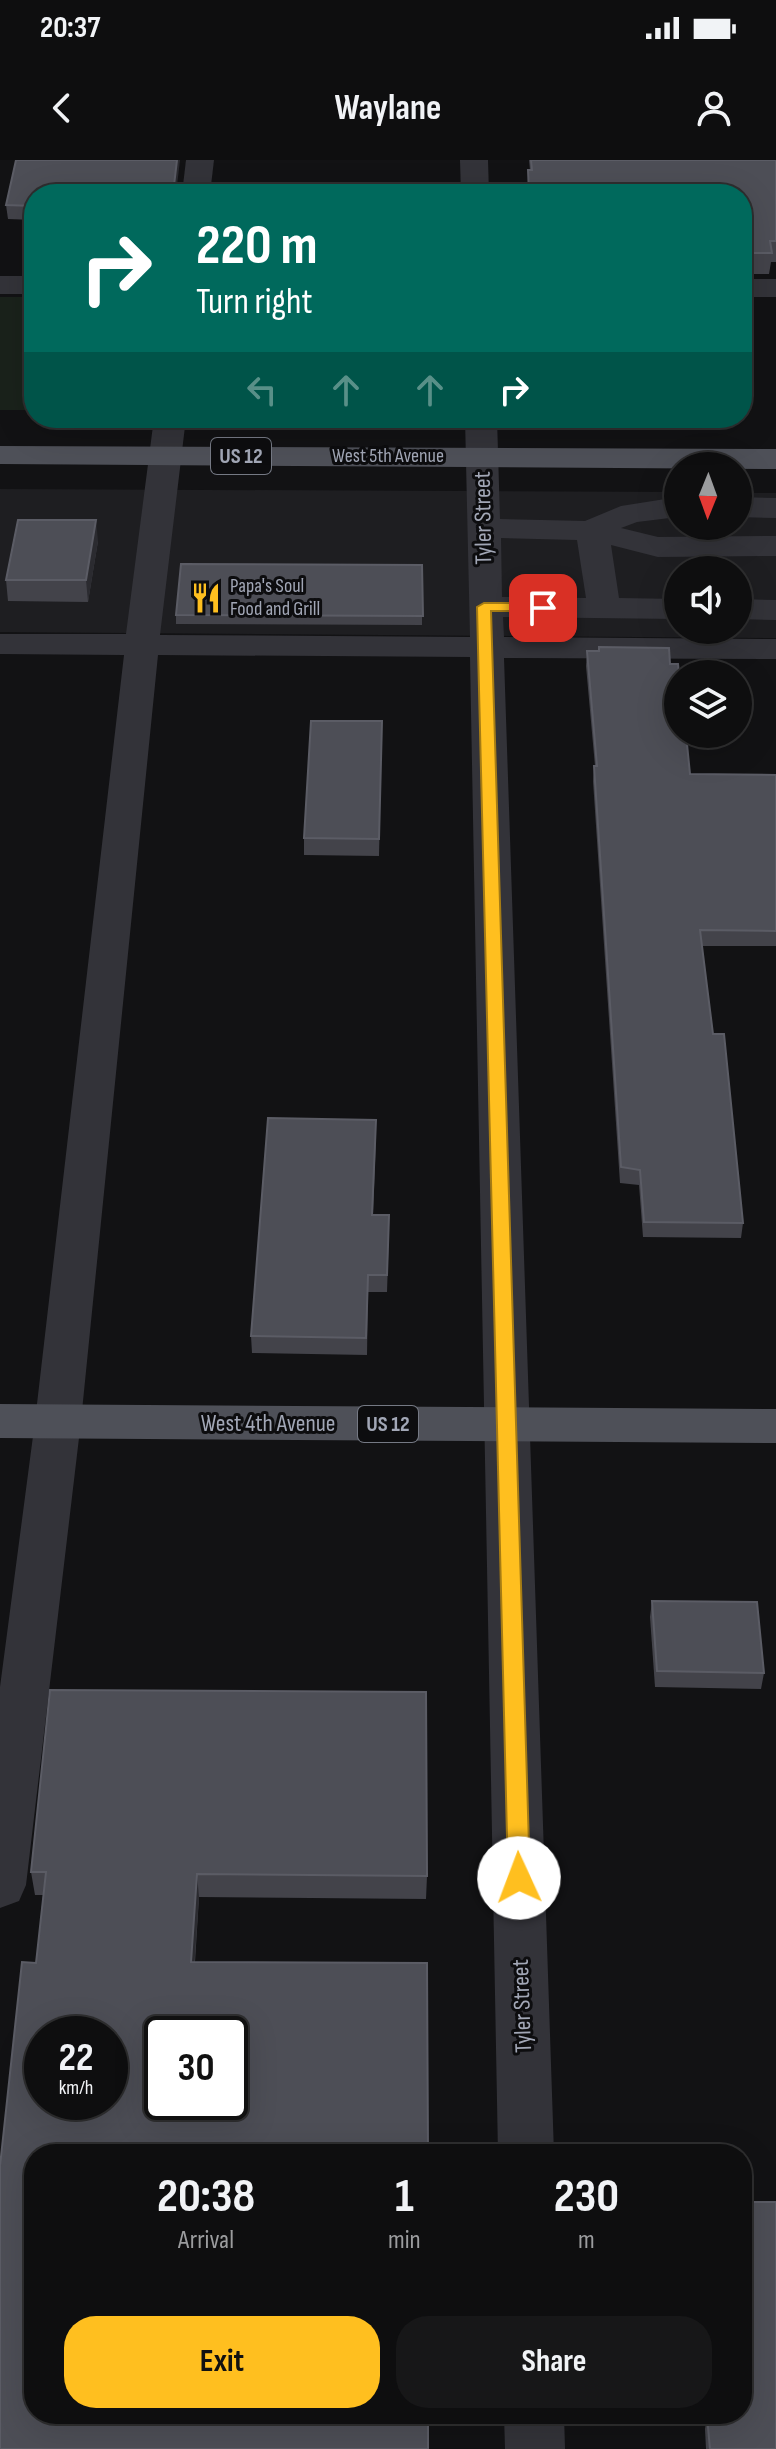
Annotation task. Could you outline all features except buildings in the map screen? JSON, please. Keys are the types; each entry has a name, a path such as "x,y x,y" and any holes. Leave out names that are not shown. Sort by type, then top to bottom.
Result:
{"main road":[{"name":"West 5th Avenue","path":"0,455 168,437 482,437 776,459"},
{"name":"West 4th Avenue","path":"0,1421 776,1426"}],"street":[{"path":"197,184 200,160"},
{"path":"474,160 475,184"},
{"path":"0,285 24,285"},
{"path":"752,288 776,288"},
{"path":"0,1885 58,1421 142,645 168,437"},
{"name":"Tyler Street","path":"482,437 526,2144"},
{"path":"752,507 776,508"},
{"path":"592,531 611,518 664,509"},
{"path":"483,528 592,531 658,547 776,546"},
{"path":"592,531 604,608"},
{"path":"0,644 142,645 485,627 604,608 664,609"},
{"path":"752,609 776,610"},
{"path":"485,627 776,649"},
{"path":"534,2424 535,2449"}],"shaded area":[{"path":"0,297 24,297 24,410 0,410"},
{"path":"0,489 664,492 664,540 752,540 752,493 776,493 776,638 752,638 752,556 664,556 664,637 0,632"}],"place":[{"name":"Papa's Soul Food and Grill","path":"206,598"}],"route":[{"path":"519,1878 484,607 543,608"}]}
